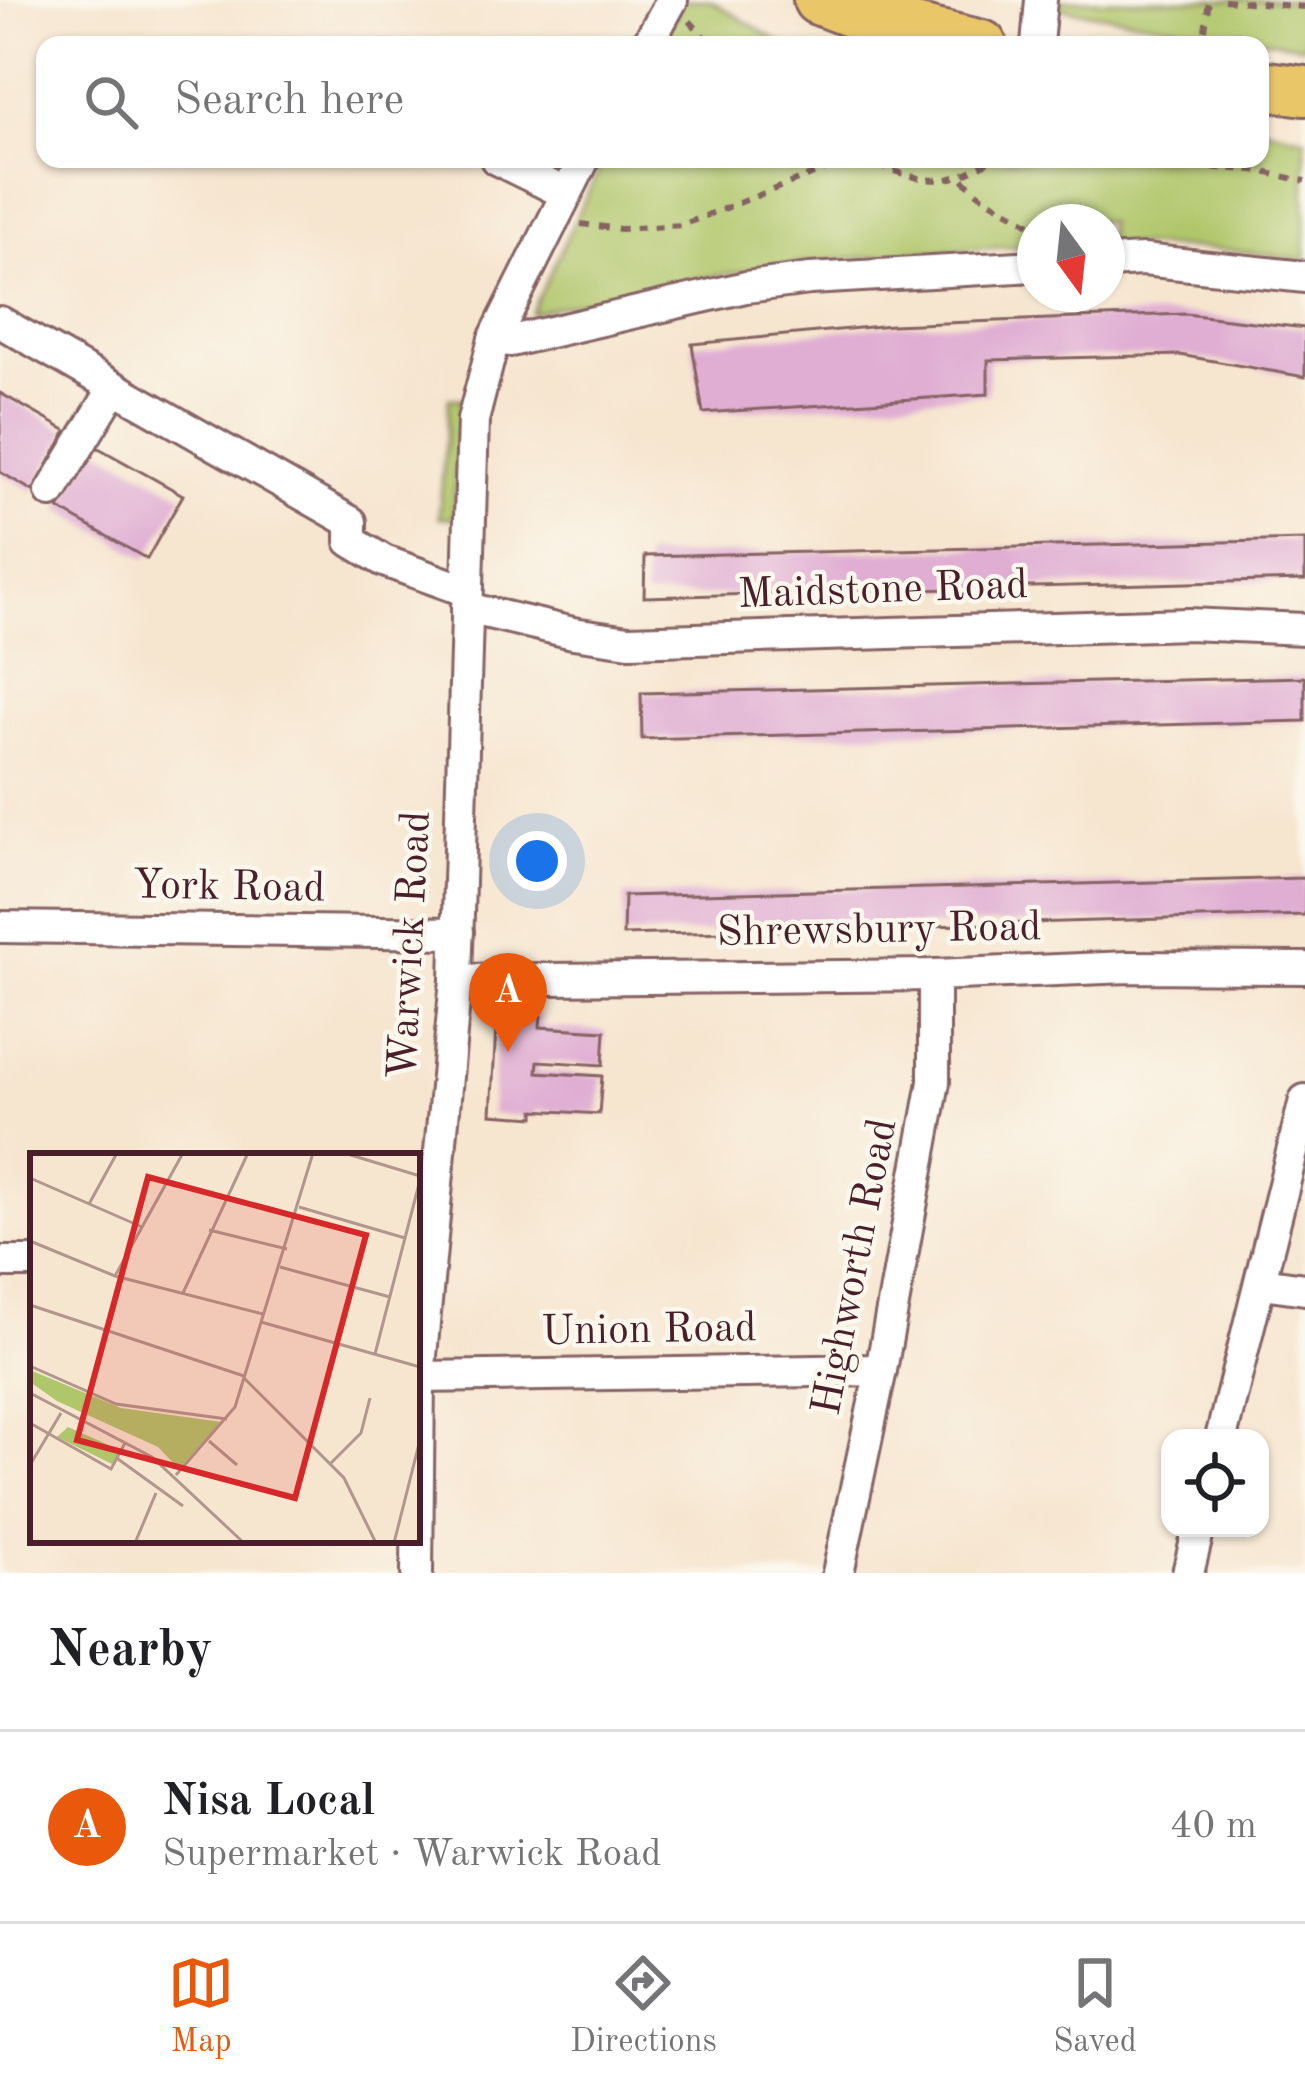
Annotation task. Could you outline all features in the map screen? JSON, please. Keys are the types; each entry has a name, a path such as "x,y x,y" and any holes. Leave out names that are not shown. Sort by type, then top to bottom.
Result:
{"main road":[{"path":"818,0 860,16 944,36"},
{"path":"1269,86 1305,91"}],"street":[{"path":"652,36 672,0"},
{"path":"1038,36 1041,0"},
{"path":"509,168 567,207"},
{"path":"581,168 567,207 494,339 511,341 746,287 1017,267"},
{"path":"1125,261 1305,277"},
{"path":"0,322 114,388 51,491"},
{"name":"Warwick Road","path":"420,1341 456,980 472,420 494,339"},
{"name":"Maidstone Road","path":"114,388 351,522 351,541 384,561 467,600 573,633 629,641 1188,624 1305,629"},
{"name":"York Road","path":"0,927 458,932"},
{"name":"Shrewsbury Road","path":"456,980 1305,968"},
{"name":"Highworth Road","path":"838,1573 934,1082 934,974"},
{"path":"1223,1429 1305,1100"},
{"path":"1262,1283 1305,1289"},
{"name":"Union Road","path":"420,1377 881,1370"},
{"path":"1187,1573 1196,1537"},
{"name":"Warwick Road","path":"417,1543 417,1573"}],"path":[{"path":"1205,30 1210,0"},
{"path":"1223,0 1305,7"},
{"path":"567,207 620,229 682,224 827,168"},
{"path":"886,168 932,182 963,179 978,168"},
{"path":"1216,168 1305,181"},
{"path":"963,179 982,200 1017,214"}],"green space":[{"path":"685,0 710,0 769,36 666,36"},
{"path":"1054,0 1305,0 1305,46 1269,40 1269,36 1240,36 1053,7"},
{"path":"1269,129 1305,138 1305,260 1230,250 1125,245 1125,204 1017,204 1017,247 781,266 531,313 600,168 1269,168"},
{"path":"449,399 461,399 453,518 439,517"}],"building":[{"path":"1185,314 1305,328 1305,377 1180,355 988,360 988,394 703,413 692,344 891,325"},
{"path":"0,393 67,431 33,491 0,472"},
{"path":"95,446 183,495 147,559 59,509"},
{"path":"1305,540 1305,580 644,597 645,556"},
{"path":"1305,677 1305,721 642,739 641,693"},
{"path":"1305,878 1305,915 623,935 624,896"},
{"path":"497,1012 541,1015 540,1027 605,1031 603,1065 538,1061 537,1072 602,1076 599,1114 535,1110 535,1117 491,1114"}],"place":[{"name":"Nisa Local","path":"508,1052"}]}
